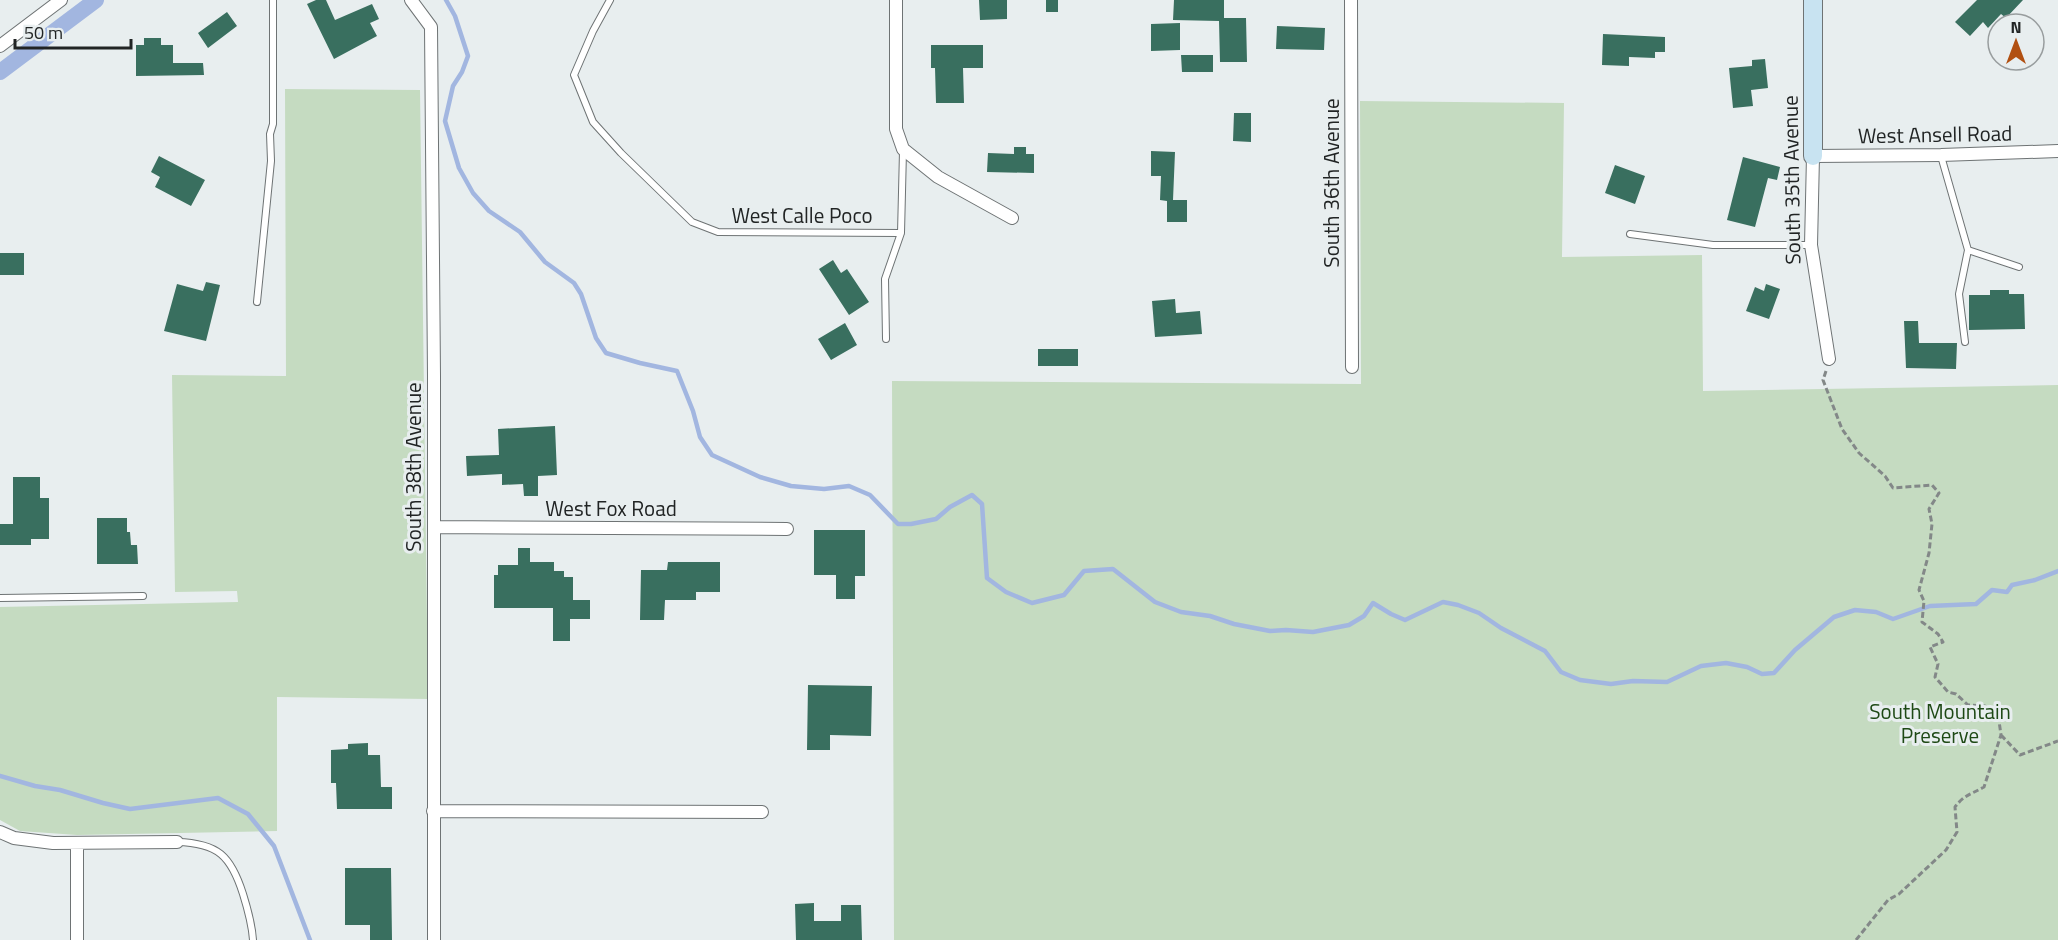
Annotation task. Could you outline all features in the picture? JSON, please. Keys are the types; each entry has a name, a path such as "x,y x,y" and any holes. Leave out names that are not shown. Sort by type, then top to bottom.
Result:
{"street":[{"path":"0,46 61,0"},
{"name":"South 38th Avenue","path":"411,0 431,27 434,940"},
{"path":"896,0 896,129 903,149 938,177 1012,218"},
{"name":"South 36th Avenue","path":"1351,0 1352,367"},
{"name":"South 35th Avenue","path":"1814,0 1811,245 1829,359"},
{"name":"West Ansell Road","path":"1813,156 2058,152"},
{"name":"West Fox Road","path":"434,527 787,530"},
{"path":"433,811 762,812"},
{"path":"0,832 14,838 53,843 177,842"},
{"path":"77,843 77,940"}],"lane":[{"path":"257,302 271,161 270,134 273,124 273,0"},
{"name":"West Calle Poco","path":"610,0 592,31 574,75 593,122 621,153 692,222 718,232 901,233"},
{"path":"886,339 885,279 901,233 903,149"},
{"path":"1941,155 1968,250 1959,294 1965,342"},
{"path":"1630,234 1713,245 1811,245"},
{"path":"1968,250 2019,267"},
{"path":"0,598 143,596"},
{"path":"177,842 207,845 221,853 230,863 248,910 253,940"}],"path":[{"path":"1829,359 1823,380 1842,429 1860,453 1885,476 1893,488 1932,485 1939,493 1929,510 1932,524 1929,553 1919,590 1924,601 1922,622 1938,634 1943,642 1930,647 1938,664 1935,677 1948,692 1956,694 1968,705 1985,706 1999,721 2001,735 1984,787 1973,794 1964,795 1955,807 1957,832 1946,850 1899,894 1888,900 1856,940"},
{"path":"2001,735 2020,755 2058,741"}],"green space":[{"path":"285,89 420,90 428,699 277,697 277,831 77,835 20,831 0,820 0,607 238,602 237,591 175,592 172,375 286,376"},
{"name":"South Mountain Preserve","path":"1360,101 1564,103 1562,257 1702,255 1703,391 2058,385 2058,940 894,940 892,381 1361,384"}],"building":[{"path":"316,0 326,0 335,20 372,4 379,19 370,23 377,36 334,59 307,4"},
{"path":"979,0 1007,0 1007,19 980,20"},
{"path":"1046,0 1058,0 1058,12 1046,12"},
{"path":"1174,0 1224,0 1224,18 1246,18 1247,62 1220,62 1219,21 1173,20"},
{"path":"1977,0 2023,0 2012,12 1986,12 1986,26 1983,22 1970,36 1955,22"},
{"path":"227,12 237,26 208,48 198,33"},
{"path":"1180,23 1180,50 1151,51 1151,24"},
{"path":"1277,26 1325,28 1324,50 1276,49"},
{"path":"1603,34 1665,37 1665,52 1655,52 1655,58 1629,57 1629,66 1602,65"},
{"path":"144,38 161,38 161,45 173,45 173,63 203,63 204,75 136,76 136,45 144,45"},
{"path":"931,45 983,45 983,68 963,68 964,103 936,103 935,68 931,68"},
{"path":"1181,55 1213,55 1213,72 1182,72"},
{"path":"1765,59 1768,88 1751,90 1753,106 1733,108 1729,68 1752,66 1752,60"},
{"path":"1234,113 1251,113 1251,142 1233,141"},
{"path":"1014,147 1026,147 1026,154 1034,154 1034,173 987,172 988,153 1014,154"},
{"path":"1151,151 1175,152 1173,200 1187,200 1187,222 1167,222 1167,201 1160,200 1161,176 1151,176"},
{"path":"159,156 205,180 191,206 155,187 160,177 151,172"},
{"path":"1743,157 1780,167 1777,180 1768,178 1755,227 1727,220"},
{"path":"1615,165 1645,176 1635,204 1605,193"},
{"path":"0,253 24,253 24,275 0,275"},
{"path":"833,260 841,273 847,269 869,302 849,315 819,269"},
{"path":"206,282 220,285 206,341 164,331 177,284 203,291"},
{"path":"1766,284 1780,289 1769,319 1746,311 1755,287 1764,291"},
{"path":"1990,290 2009,290 2009,294 2024,294 2025,329 1969,330 1969,295 1990,295"},
{"path":"1175,299 1176,313 1200,311 1202,334 1155,337 1152,301"},
{"path":"1904,321 1918,321 1919,343 1957,343 1956,369 1906,368"},
{"path":"845,323 857,345 831,360 818,339"},
{"path":"1038,349 1078,349 1078,366 1038,366"},
{"path":"555,426 557,475 538,476 538,496 524,496 523,484 502,485 502,474 467,476 466,456 499,455 498,429"},
{"path":"13,477 40,477 40,498 49,498 49,539 31,539 31,545 0,545 0,524 13,524"},
{"path":"97,518 127,518 127,532 130,532 131,545 137,545 138,564 97,564"},
{"path":"814,530 865,530 865,576 855,576 855,599 836,599 836,575 814,575"},
{"path":"518,548 530,548 530,562 554,562 554,571 564,571 564,577 573,577 573,600 590,600 590,619 570,619 570,641 553,641 553,608 494,608 494,575 498,575 498,565 518,565"},
{"path":"668,562 720,562 720,592 696,592 696,600 665,600 664,620 640,620 641,570 667,570"},
{"path":"808,685 872,686 871,736 830,735 830,750 807,750"},
{"path":"368,743 368,755 380,755 381,787 392,787 392,809 337,809 336,783 331,783 331,750 348,749 348,744"},
{"path":"345,868 391,868 392,940 370,940 370,925 345,925"},
{"path":"814,903 814,921 841,921 841,905 861,905 862,940 796,940 795,904"}],"waterway":[{"path":"0,72 96,0"},
{"path":"446,0 455,16 468,56 453,86 445,121 459,168 473,193 489,211 520,232 545,262 574,283 581,294 596,338 606,353 677,371 693,411 700,437 712,455 760,477 791,486 824,489 849,486 870,495 898,524 936,519 950,507 972,495 982,504 987,578 1006,592 1032,603 1064,595 1084,571 1113,569 1155,602 1181,612 1210,616 1234,624 1270,631 1313,632 1349,625 1364,616 1373,603 1405,620 1443,602 1479,613 1501,628 1545,651 1561,672 1580,680 1611,684 1633,681 1667,682 1701,666 1726,663 1747,667 1762,674 1774,673 1795,650 1834,617 1855,610 1876,612 1893,619 1930,606 1976,604 1992,590 2007,592 2012,585 2035,580 2058,571"},
{"path":"0,776 130,809 218,798 248,814 274,846 310,940"}]}
